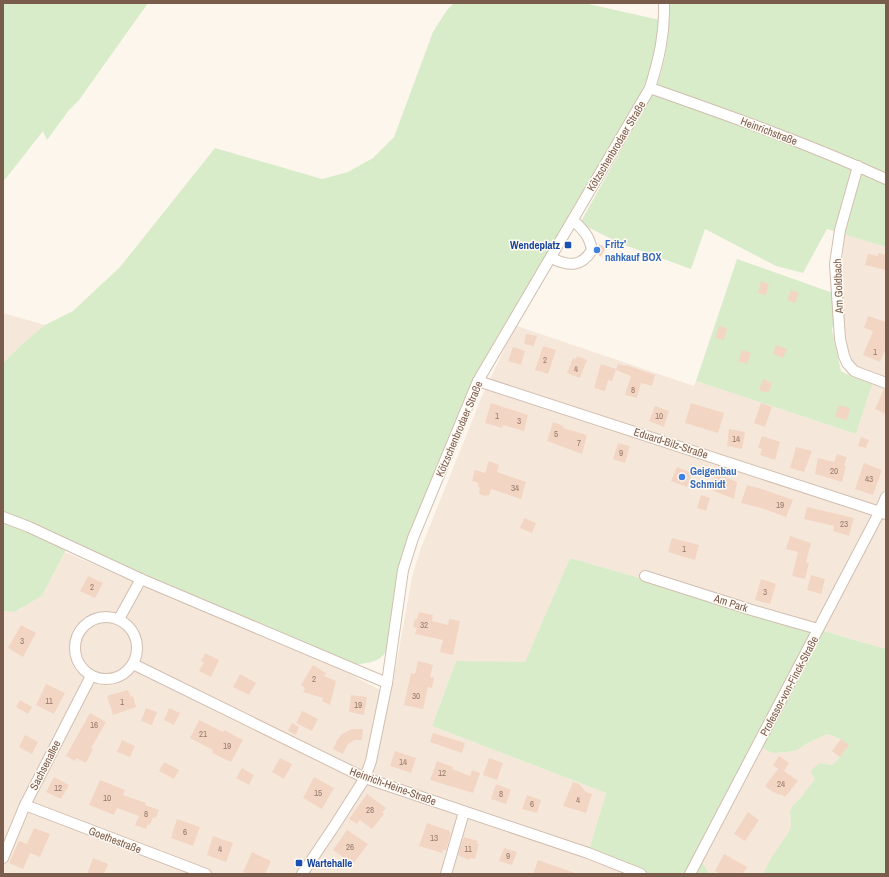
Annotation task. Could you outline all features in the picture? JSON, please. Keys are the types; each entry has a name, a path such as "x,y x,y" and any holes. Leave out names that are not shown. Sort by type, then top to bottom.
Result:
{"street":[{"name":"Kötzschenbrodaer Straße","path":"302,874 365,778 371,761 387,683 403,570 413,538 478,381 650,88 660,56 665,23 664,3"},
{"name":"Heinrichstraße","path":"650,88 735,118 886,178"},
{"name":"Am Goldbach","path":"858,166 840,230 835,264 840,339 844,356 850,368 854,371 886,383"},
{"path":"551,258 565,263 577,264 586,259 592,250 590,240 584,231 573,220"},
{"name":"Eduard-Bilz-Straße","path":"478,381 883,513"},
{"name":"Professor-von-Finck-Straße","path":"690,874 818,629 883,513 886,497"},
{"path":"3,517 29,526 141,578 387,683"},
{"name":"Am Park","path":"645,576 755,611 818,629"},
{"path":"119,619 141,578"},
{"path":"109,616 119,619 128,625 134,633 138,643 134,664 125,673 114,678 102,679 91,676 82,669 76,660 74,649 76,638 80,629 88,621 98,617 109,616"},
{"name":"Heinrich-Heine-Straße","path":"134,664 365,778 588,853 641,874"},
{"name":"Sachsenallee","path":"3,857 25,805 91,676"},
{"name":"Goethestraße","path":"25,805 206,874"},
{"path":"446,874 464,812"}],"shaded area":[{"path":"845,234 886,247 886,649 570,558 525,663 456,661 432,726 606,793 588,853 641,874 3,874 3,611 14,612 42,596 65,552 348,673 378,689 391,693 412,577 421,548 482,396 507,343 517,326 694,386 696,381 856,434 876,373 857,368 848,357 843,340 841,271"},
{"path":"3,313 45,325 20,346 3,363"},
{"path":"827,734 841,739 840,757 832,765 821,763 811,786 793,805 790,811 791,827 763,874 710,874 700,860 761,746 775,753 796,751 806,744"}],"green space":[{"path":"3,3 148,3 79,100 69,110 47,140 43,131 3,182"},
{"path":"454,3 584,3 660,20 659,38 651,70 635,105 478,372 428,492 385,653 382,657 374,661 352,665 68,546 42,596 14,612 3,611 3,363 20,346 45,325 73,311 120,267 215,148 322,179 348,172 373,158 394,137 433,32 447,10"},
{"path":"669,3 886,3 886,247 827,229 803,273 776,266 705,229 691,269 619,243 580,223 657,86 667,45"},
{"path":"737,259 833,293 834,321 832,330 841,371 851,376 873,382 856,434 696,381"},
{"path":"570,558 886,649 886,874 763,874 791,827 790,811 793,805 815,779 811,773 813,768 821,763 832,765 840,757 832,751 841,739 827,734 806,744 796,751 775,753 761,747 700,860 710,874 641,874 588,853 606,793 432,726 456,661 525,662"}],"building":[{"path":"599,244 606,248 601,257 597,254"},
{"path":"878,253 886,255 886,270 865,265 868,254 878,256"},
{"path":"761,281 769,284 766,295 758,293"},
{"path":"791,290 799,293 795,303 787,300"},
{"path":"868,316 886,322 886,348 880,362 863,355 873,331 864,328"},
{"path":"719,326 727,328 724,340 715,338"},
{"path":"526,334 537,336 534,346 524,344"},
{"path":"776,345 787,349 783,358 773,354"},
{"path":"543,346 556,350 548,374 535,370"},
{"path":"513,347 525,351 521,365 508,361"},
{"path":"742,350 751,353 747,364 738,361"},
{"path":"577,356 587,360 580,378 567,373 573,358 576,359"},
{"path":"601,364 616,369 612,381 608,380 605,391 594,388"},
{"path":"618,364 626,365 655,375 652,386 641,383 637,398 625,395 631,376 616,370"},
{"path":"763,379 772,383 768,393 759,390"},
{"path":"884,389 886,389 886,414 875,409"},
{"path":"491,403 528,415 524,431 503,425 502,428 485,423"},
{"path":"691,403 724,413 718,433 685,423"},
{"path":"761,403 772,407 765,427 754,423"},
{"path":"839,405 850,408 847,420 835,417"},
{"path":"655,406 669,411 664,427 649,421"},
{"path":"553,422 564,426 563,428 587,435 582,454 547,441"},
{"path":"729,429 745,432 742,449 727,446"},
{"path":"762,436 780,442 775,460 760,455 762,449 758,448"},
{"path":"861,437 869,440 866,448 858,446"},
{"path":"618,443 630,446 625,463 613,459"},
{"path":"796,447 812,451 804,472 790,468"},
{"path":"837,454 847,457 844,465 846,466 842,482 815,474 818,458 834,462"},
{"path":"489,461 499,465 497,472 526,482 521,499 491,489 489,495 481,495 479,492 480,488 478,483 472,481 475,470 485,473"},
{"path":"864,463 882,470 873,495 855,489"},
{"path":"677,467 692,473 687,487 671,481"},
{"path":"716,473 737,482 734,499 709,489"},
{"path":"747,485 793,500 786,517 741,503"},
{"path":"701,495 710,498 706,511 697,508"},
{"path":"807,507 854,518 849,536 833,531 834,526 804,519"},
{"path":"524,518 536,523 532,533 520,528"},
{"path":"790,536 811,543 806,562 809,563 805,579 792,576 798,552 786,549"},
{"path":"672,538 699,545 695,560 668,552"},
{"path":"811,575 825,579 821,594 807,590"},
{"path":"88,576 103,583 95,598 80,591"},
{"path":"761,579 776,584 770,604 755,600"},
{"path":"419,612 433,615 432,621 448,625 449,619 460,621 453,655 440,652 443,640 415,634 417,628 413,627"},
{"path":"21,625 36,633 23,657 8,648"},
{"path":"205,653 219,660 211,677 199,671 204,662 201,661"},
{"path":"418,661 433,665 430,677 434,678 432,688 428,687 423,709 404,705 411,673 415,674"},
{"path":"313,665 326,673 324,676 336,681 330,705 322,701 323,698 303,692 305,688 301,685"},
{"path":"240,674 256,683 249,695 233,687"},
{"path":"46,684 65,693 54,714 36,705"},
{"path":"128,690 131,697 133,696 136,707 113,715 107,696"},
{"path":"351,695 367,697 364,715 349,712"},
{"path":"20,700 32,707 28,714 16,707"},
{"path":"146,708 157,712 152,725 141,721"},
{"path":"169,708 180,713 174,725 164,720"},
{"path":"302,711 318,719 312,731 296,723"},
{"path":"90,713 106,722 91,748 93,749 86,763 76,758 75,761 66,756"},
{"path":"199,720 223,732 224,730 243,740 231,762 212,753 213,750 190,738"},
{"path":"292,723 299,727 296,735 288,731"},
{"path":"352,729 363,729 362,740 355,740 348,744 343,754 333,749 337,740 342,734"},
{"path":"433,733 465,743 462,753 430,742"},
{"path":"25,735 38,742 32,754 19,747"},
{"path":"841,739 849,745 840,757 832,751"},
{"path":"122,740 135,746 130,757 117,752"},
{"path":"395,751 416,758 411,773 390,766"},
{"path":"779,756 789,763 784,771 798,781 785,797 774,793 765,786 778,769 773,765"},
{"path":"280,758 292,764 284,779 272,772"},
{"path":"489,758 503,763 497,780 483,775"},
{"path":"437,761 470,776 472,770 480,773 473,793 430,780"},
{"path":"164,762 179,770 174,779 159,771"},
{"path":"242,768 254,775 249,785 236,778"},
{"path":"54,777 69,785 61,799 46,792"},
{"path":"314,777 334,788 322,809 303,798"},
{"path":"100,780 125,790 123,795 146,803 145,805 159,810 156,818 153,817 150,825 148,824 146,829 135,825 139,816 117,808 114,815 89,805"},
{"path":"573,782 579,784 586,792 592,794 586,813 563,806"},
{"path":"496,784 511,790 506,804 491,799"},
{"path":"367,794 386,808 382,813 384,814 372,829 360,820 357,824 349,819"},
{"path":"527,795 541,800 537,813 522,809"},
{"path":"748,812 759,820 745,841 734,834"},
{"path":"177,819 200,827 193,846 171,838"},
{"path":"427,823 450,831 449,832 451,833 446,850 443,850 442,853 419,846"},
{"path":"34,828 50,834 40,857 30,853 23,869 9,863 19,841 27,844"},
{"path":"347,830 368,844 353,864 333,850"},
{"path":"213,836 233,843 226,862 207,855"},
{"path":"464,837 478,841 477,844 479,844 475,859 470,858 470,860 459,856 458,854"},
{"path":"504,848 517,852 512,865 499,861"},
{"path":"252,852 271,861 265,874 249,874 243,872"},
{"path":"724,854 747,867 743,874 720,874 715,871"},
{"path":"93,858 108,864 104,874 87,874"},
{"path":"538,860 575,873 575,874 533,874"}],"place":[{"name":"Wendeplatz","path":"568,245"},
{"name":"Fritz' nahkauf BOX","path":"597,250"},
{"name":"Geigenbau Schmidt","path":"682,477"},
{"name":"Wartehalle","path":"299,863"}]}
